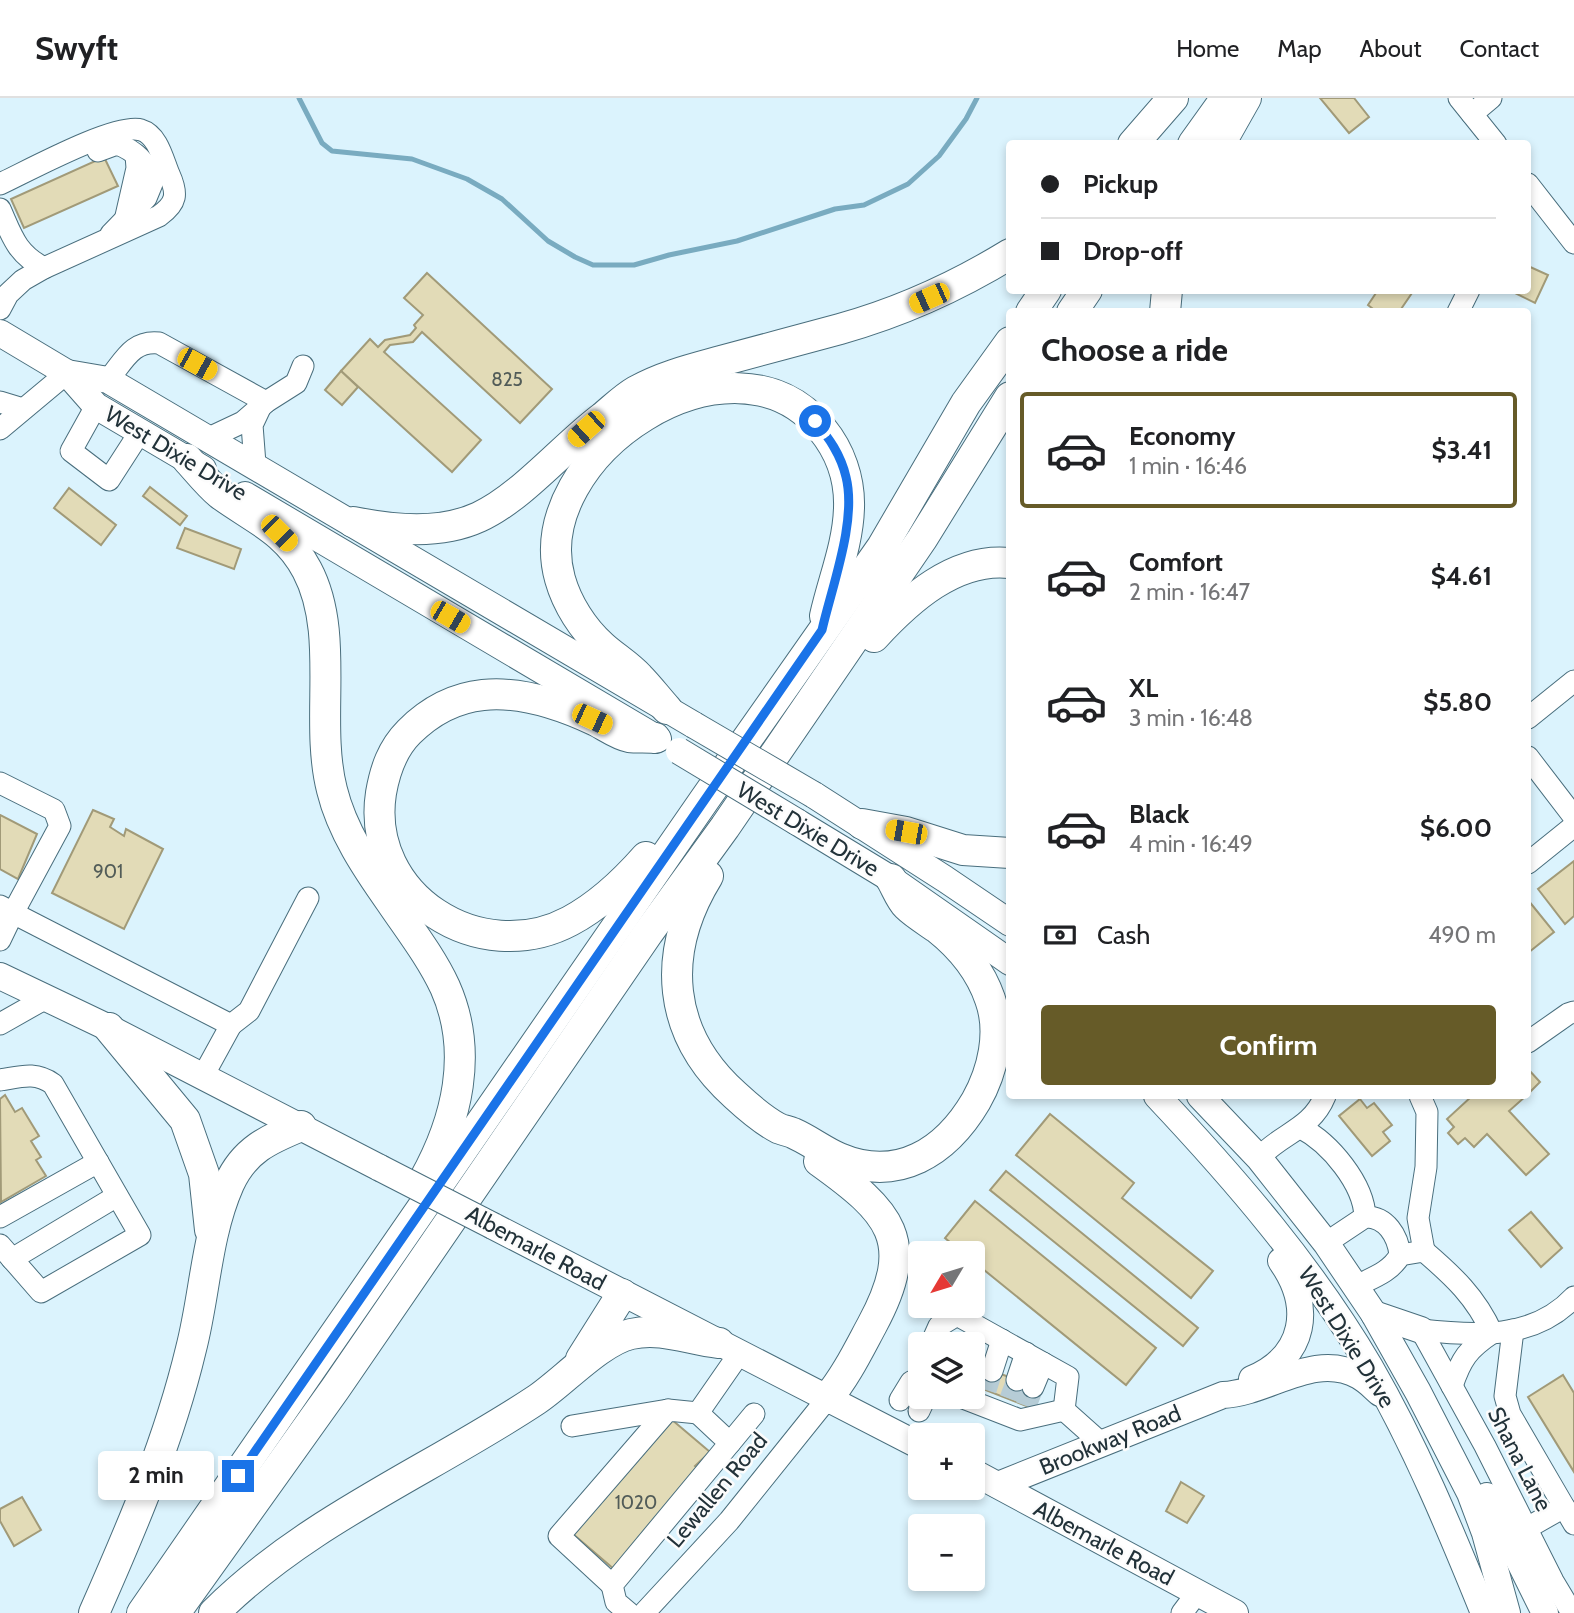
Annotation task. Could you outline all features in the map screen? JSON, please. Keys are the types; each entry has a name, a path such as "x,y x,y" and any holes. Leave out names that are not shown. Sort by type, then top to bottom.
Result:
{"highway":[{"path":"1136,140 1173,98"},
{"path":"1155,140 1184,98"},
{"path":"1196,140 1226,98"},
{"path":"1222,140 1246,98"},
{"path":"353,522 382,528 421,529 459,524 478,517 511,496 586,429 636,391 676,373 842,328 911,306 965,281 1006,256"},
{"path":"142,1613 882,547 966,403 1006,348"},
{"path":"667,709 638,675 590,634 569,602 556,565 558,526 574,489 597,456 625,428 651,411 703,391 730,387 764,391 793,403 815,421 833,443 847,477 849,508 842,555 832,584 822,630"},
{"path":"175,1613 335,1389 648,933 725,827 922,539 1006,403"},
{"path":"187,459 219,493 279,533 309,573 321,615 326,761 337,808 366,866 432,962 445,989 458,1029 461,1071 451,1120 425,1178 381,1245 375,1277"},
{"path":"838,662 868,643 899,609 936,582 967,568 1006,563"},
{"path":"667,744 626,737 584,715 533,698 485,695 449,703 419,722 405,736 388,763 379,816 389,858 396,872 415,896 442,918 482,935 525,936 569,922 605,899 648,854 678,813 705,799"},
{"path":"862,824 906,832 963,850 1006,853"},
{"path":"725,827 714,867 698,892 680,942 677,977 679,1006 688,1033 704,1062 741,1100 778,1128 849,1162 870,1167 894,1167 913,1161 940,1144 962,1121 980,1093 990,1068 995,1041 994,1013 988,992 973,965 959,947 906,905 891,879"},
{"path":"109,1028 185,1120 204,1174 211,1241"},
{"path":"94,1613 133,1525 164,1445 192,1348 211,1241 229,1183 246,1158 267,1140 301,1126"},
{"path":"778,1128 787,1139 870,1200 888,1226 893,1243 894,1269 888,1295 844,1378 827,1399"},
{"path":"573,1371 622,1294"},
{"path":"214,1613 233,1594 318,1528 477,1437 538,1398 601,1349 629,1334 666,1331 729,1349"}],"main road":[{"name":"West Dixie Drive","path":"0,332 66,373 96,405 891,879 1006,959"},
{"name":"West Dixie Drive","path":"66,373 108,380 255,464 814,794 1006,920"},
{"name":"Albemarle Road","path":"0,976 301,1126 908,1440"},
{"name":"West Dixie Drive","path":"1160,1099 1253,1203 1313,1281 1350,1336 1389,1401 1427,1478 1484,1613"},
{"name":"West Dixie Drive","path":"1203,1099 1258,1158 1326,1243 1374,1314 1470,1493 1485,1533 1507,1613"},
{"path":"1223,1395 1232,1387 1259,1376 1278,1363 1294,1340 1301,1314 1296,1287 1265,1238 1253,1203"},
{"path":"1374,1314 1421,1330"},
{"path":"1223,1395 1236,1394 1303,1372 1330,1369 1357,1375 1389,1401"},
{"path":"1418,1392 1441,1406 1545,1613"},
{"name":"Brookway Road","path":"998,1485 1223,1395"},
{"name":"Albemarle Road","path":"985,1478 1190,1603 1235,1613"}],"street":[{"path":"1491,98 1466,106 1493,140"},
{"path":"0,184 103,136 141,129 153,137 175,189 174,200 159,216 23,280 8,294 0,309"},
{"path":"0,190 8,192 117,144 128,148 136,155 137,168 125,218 105,241"},
{"path":"1531,192 1574,243"},
{"path":"0,209 18,250 44,268"},
{"path":"108,380 134,348 145,342 159,343 263,405"},
{"path":"209,438 234,426 296,383 303,366"},
{"path":"0,429 66,373"},
{"path":"0,402 23,409"},
{"path":"96,405 71,451 109,480 140,432"},
{"path":"255,464 252,425 263,405"},
{"path":"1531,716 1574,681"},
{"path":"1531,761 1574,817"},
{"path":"0,783 54,810 60,826 7,909 0,940"},
{"path":"1531,861 1574,826"},
{"path":"203,1076 231,1026 248,1011 308,898"},
{"path":"7,909 231,1026"},
{"path":"0,1024 46,998"},
{"path":"1531,1040 1574,1012"},
{"path":"0,1080 42,1076 53,1084 140,1235 41,1292 6,1252 117,1196"},
{"path":"1258,1158 1267,1148 1301,1128 1315,1114 1323,1099"},
{"path":"1421,1099 1427,1112 1426,1167 1418,1217 1424,1251 1459,1280 1484,1313 1503,1332 1505,1396 1510,1414 1569,1515 1527,1528"},
{"path":"1301,1128 1319,1140 1350,1175 1360,1191 1364,1203 1364,1217"},
{"path":"0,1217 98,1162"},
{"path":"1326,1243 1364,1217 1378,1219 1390,1229 1399,1244 1400,1255"},
{"path":"1356,1286 1386,1271 1400,1255 1424,1251"},
{"path":"1421,1330 1465,1335 1526,1328 1544,1320 1574,1297"},
{"path":"939,1332 939,1326 957,1315 971,1332"},
{"name":"Shana Lane","path":"1421,1330 1572,1613"},
{"path":"1452,1387 1459,1364 1478,1343 1503,1332"},
{"path":"985,1337 1002,1340 1068,1377 1064,1410"},
{"path":"1002,1340 986,1389 1018,1401 1064,1410 1101,1443"},
{"path":"698,1413 729,1349"},
{"path":"1018,1401 1035,1358"},
{"path":"900,1400 908,1387"},
{"name":"Lewallen Road","path":"644,1613 730,1521 827,1399"},
{"path":"629,1613 616,1602 612,1584 559,1536 668,1410"},
{"path":"572,1426 668,1410 698,1413 730,1443"},
{"path":"612,1584 754,1415"}],"building":[{"path":"1320,98 1354,98 1369,117 1349,133"},
{"path":"104,157 118,186 24,228 11,199"},
{"path":"1531,267 1548,275 1535,303 1517,294 1531,294"},
{"path":"427,273 552,389 520,423 422,332 413,342 390,345 384,352 481,440 452,472 341,371 370,339 378,347 385,340 410,335 423,315 404,298"},
{"path":"1375,294 1411,294 1402,308 1372,308 1368,305"},
{"path":"341,371 358,387 342,405 325,390"},
{"path":"150,487 187,516 180,525 143,496"},
{"path":"69,488 116,525 101,545 54,508"},
{"path":"185,528 241,549 234,569 177,548"},
{"path":"93,810 114,819 110,827 124,836 126,829 163,849 124,929 52,893"},
{"path":"0,815 37,834 18,879 0,869"},
{"path":"1574,861 1574,916 1565,924 1538,889"},
{"path":"1531,904 1554,932 1531,951"},
{"path":"1531,1072 1540,1082 1531,1091"},
{"path":"5,1095 15,1112 22,1108 39,1136 31,1141 41,1157 36,1160 46,1176 1,1202 0,1099"},
{"path":"1360,1099 1367,1108 1374,1103 1392,1125 1383,1132 1390,1141 1372,1156 1339,1116"},
{"path":"1469,1099 1523,1099 1509,1111 1549,1154 1526,1175 1487,1134 1474,1147 1465,1138 1458,1144 1448,1133 1454,1127 1447,1119"},
{"path":"1050,1114 1134,1183 1122,1198 1213,1271 1191,1298 1016,1155"},
{"path":"1006,1171 1198,1328 1183,1346 990,1190"},
{"path":"975,1201 1156,1348 1126,1385 985,1271 985,1241 949,1241 945,1238"},
{"path":"1531,1212 1562,1248 1541,1267 1509,1230"},
{"path":"985,1368 1042,1390 1034,1409 985,1390"},
{"path":"1563,1375 1574,1393 1574,1472 1528,1397"},
{"path":"671,1419 710,1452 695,1466 698,1469 615,1570 573,1534"},
{"path":"1181,1482 1204,1496 1187,1523 1166,1511"},
{"path":"22,1497 41,1530 14,1546 0,1521 0,1509"}],"waterway":[{"path":"299,98 322,143 332,151 412,159 467,179 502,199 548,241 593,265 634,265 737,241 835,209 864,205 908,184 939,156 966,119 977,98"}],"tunnel":[{"path":"986,1390 992,1371"},
{"path":"1010,1399 1017,1380"},
{"path":"1026,1406 1033,1387"}],"route":[{"path":"238,1476 822,630 832,584 842,555 849,508 847,477 833,443 815,421"}]}
